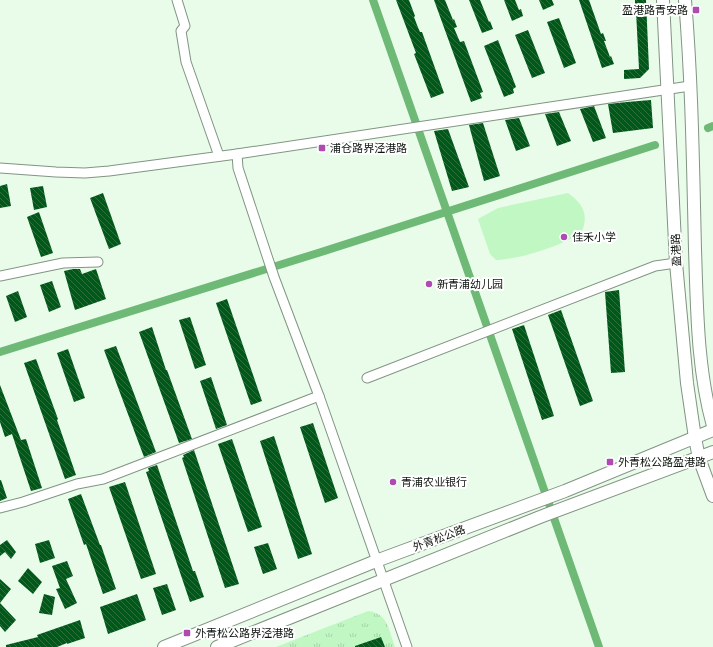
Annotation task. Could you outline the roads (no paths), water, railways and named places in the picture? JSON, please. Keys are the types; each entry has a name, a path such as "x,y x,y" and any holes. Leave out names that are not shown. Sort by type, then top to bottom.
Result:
{"main road":[{"name":"盈港路","path":"663,0 676,263 687,383 695,438 713,496"},
{"name":"盈港路","path":"685,0 690,86 698,337 703,381 713,426"},
{"name":"外青松公路","path":"164,647 376,562 565,491 713,430"},
{"name":"外青松公路","path":"217,647 571,505 713,452"}],"street":[{"path":"178,0 185,26 181,31 186,62 219,156"},
{"path":"0,168 85,173 109,171 237,154 690,86"},
{"path":"237,154 238,168 267,257 319,396 407,647"},
{"path":"0,276 63,263 98,262"},
{"path":"366,378 656,266 676,263"},
{"path":"0,508 77,484 103,479 319,396"}],"waterway":[{"path":"373,0 599,647"},
{"path":"708,128 713,126"},
{"path":"0,352 318,253 655,145"}],"place":[{"name":"盈港路青安路","path":"696,10"},
{"name":"浦仓路界泾港路","path":"322,148"},
{"name":"佳禾小学","path":"564,237"},
{"name":"新青浦幼儿园","path":"429,284"},
{"name":"外青松公路盈港路","path":"610,462"},
{"name":"青浦农业银行","path":"393,482"},
{"name":"外青松公路界泾港路","path":"187,633"}]}
